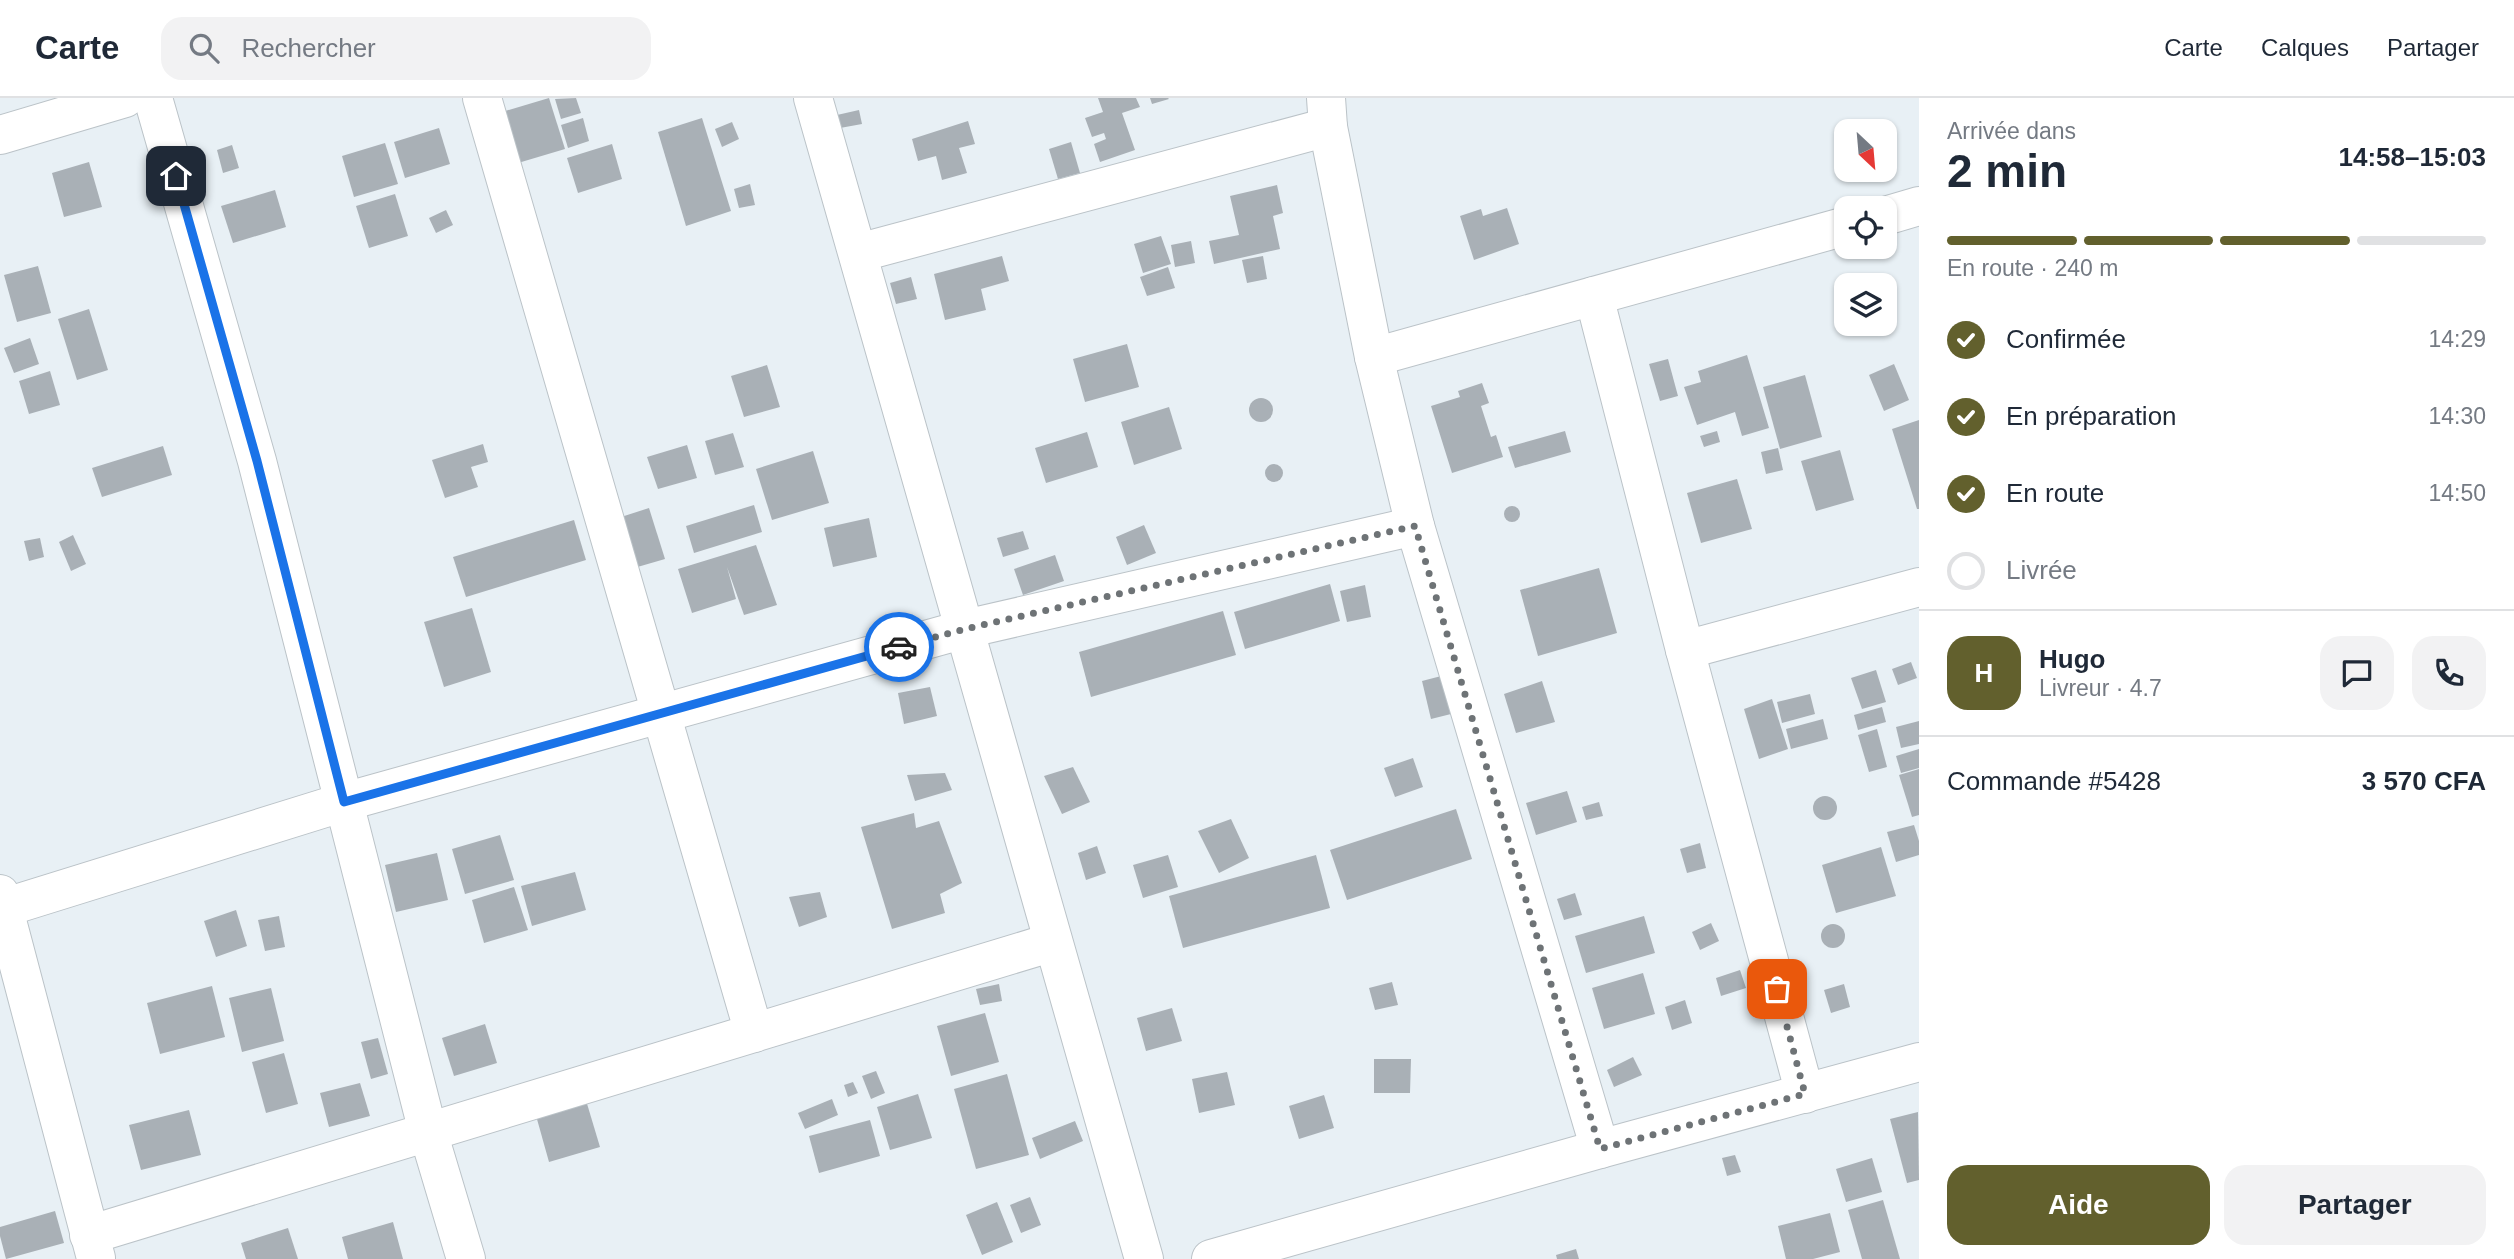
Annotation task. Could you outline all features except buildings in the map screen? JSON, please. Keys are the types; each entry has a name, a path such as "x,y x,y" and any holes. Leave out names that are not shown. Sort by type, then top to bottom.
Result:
{"street":[{"path":"0,135 125,98"},
{"path":"153,98 257,461 428,1132 466,1259"},
{"path":"482,98 754,1033"},
{"path":"813,98 1144,1259"},
{"path":"858,253 1327,112 1374,357 1415,526 1600,1149"},
{"path":"1897,212 1919,206"},
{"path":"1374,357 1834,229"},
{"path":"1594,296 1685,649 1805,1094"},
{"path":"1053,942 428,1132 93,1247 1,904 344,802 965,629 1415,526"},
{"path":"1685,649 1919,587"},
{"path":"1211,1259 1919,1062"}],"way so far":[{"path":"899,647 965,629 1415,526 1600,1149 1805,1094 1777,989"}],"route":[{"path":"176,176 257,461 344,802 899,647"}]}
